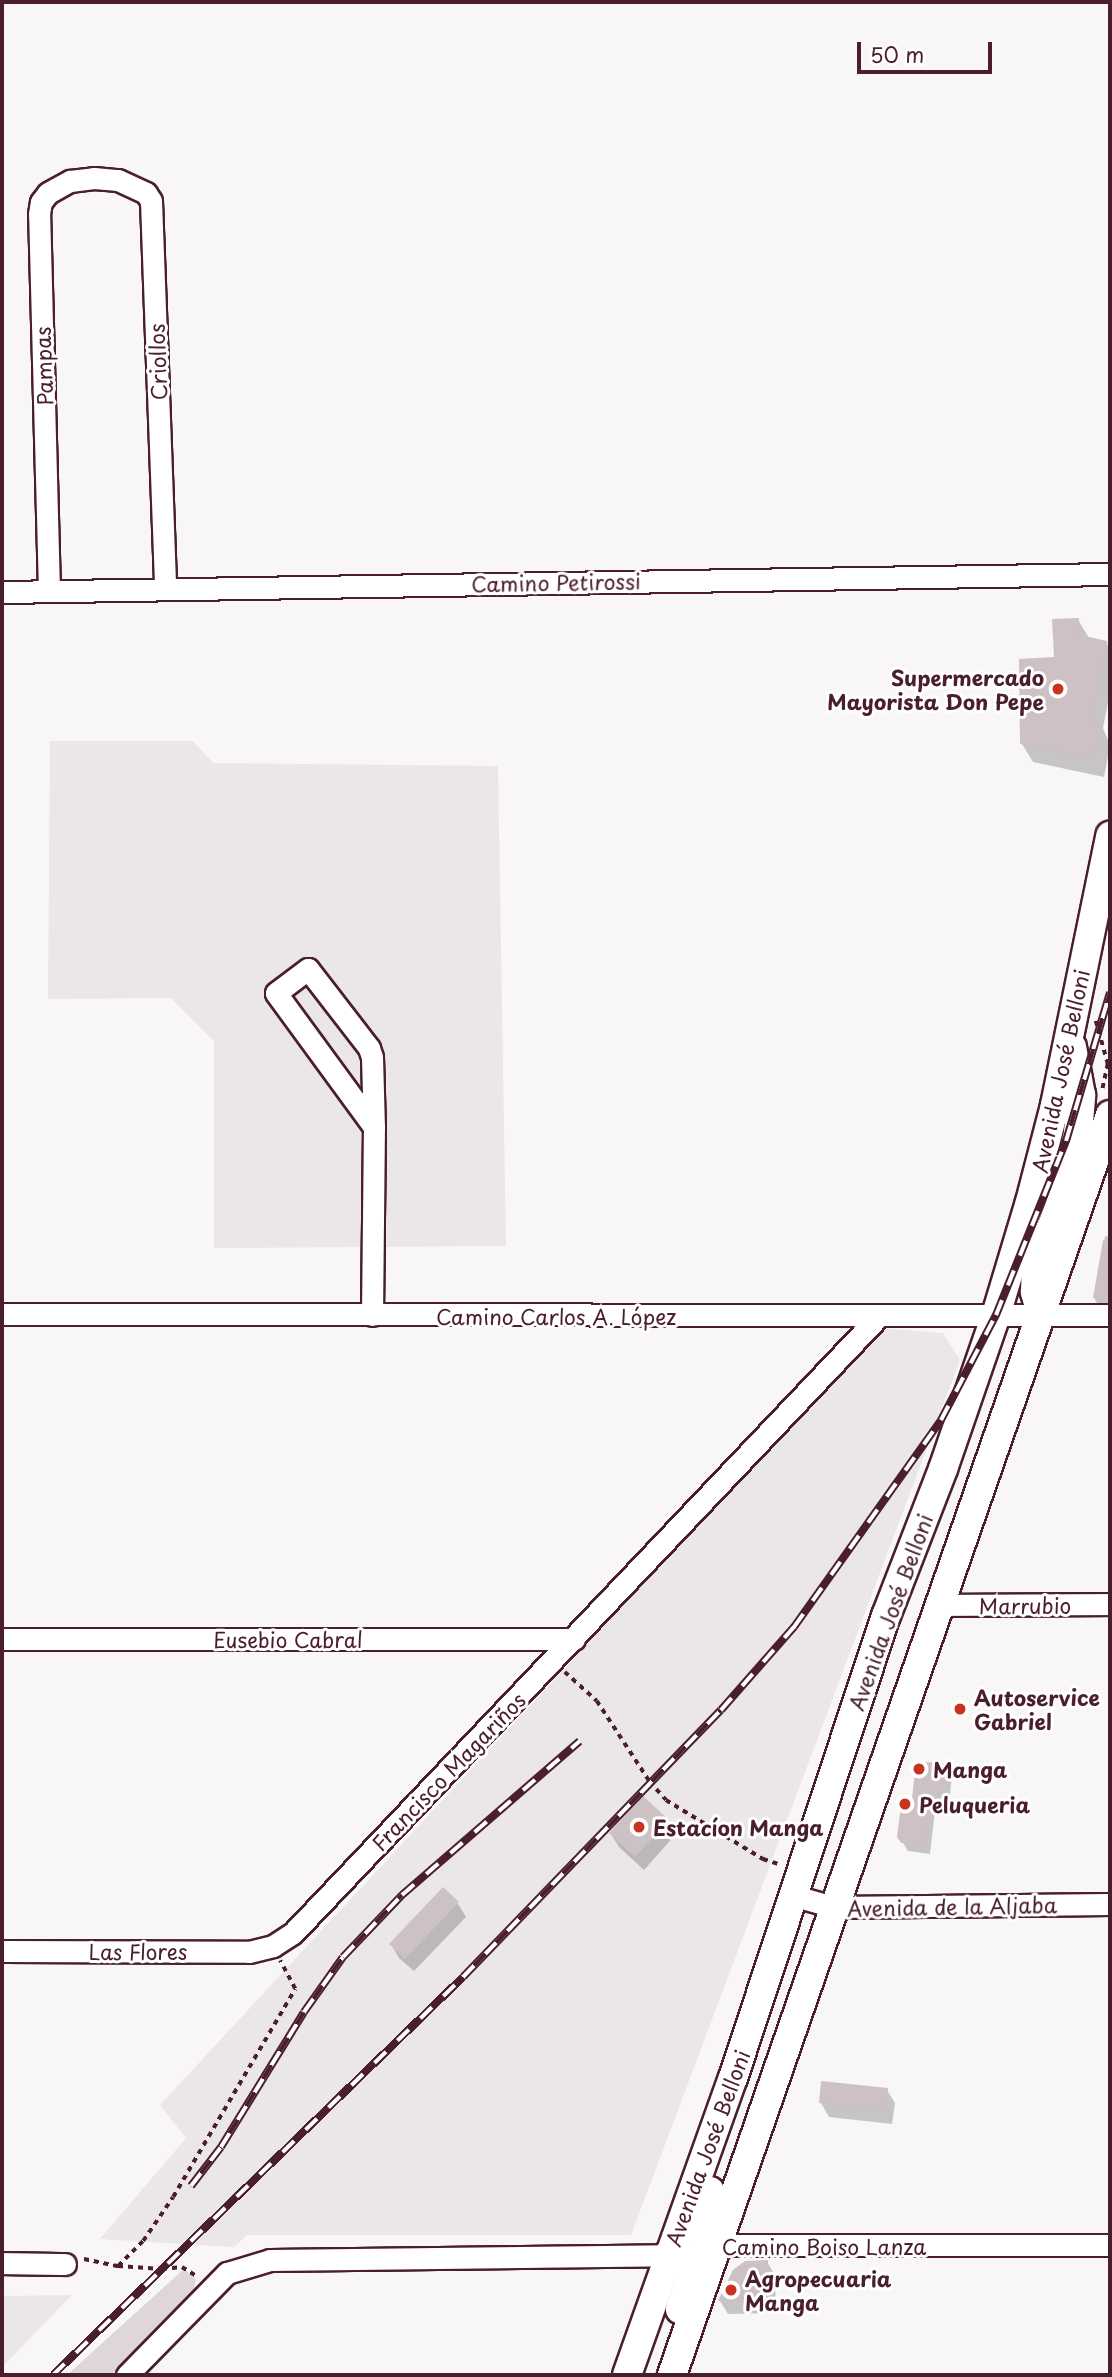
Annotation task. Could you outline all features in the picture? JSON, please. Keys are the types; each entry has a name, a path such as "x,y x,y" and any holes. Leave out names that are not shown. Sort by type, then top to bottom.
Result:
{"main road":[{"name":"Avenida José Belloni","path":"627,2375 733,2078 886,1616 943,1469 996,1315 1030,1202 1110,836"},
{"path":"1041,1316 1035,1292 1036,1269 1066,1188 1078,1133 1081,1095 1069,1033"},
{"name":"Avenida José Belloni","path":"670,2375 720,2245 833,1907 978,1502 1110,1115"},
{"path":"978,1502 973,1474 975,1459 1017,1348 1015,1336 996,1315"},
{"path":"720,2245 702,2235 699,2227 737,2115 733,2078"},
{"path":"668,2255 683,2262 690,2280 667,2345 670,2375"}],"street":[{"name":"Criollos","path":"94,178 118,180 146,193 152,201 165,588"},
{"name":"Pampas","path":"49,591 38,214 41,202 48,193 70,181 94,178"},
{"name":"Camino Petirossi","path":"2,592 1110,574"},
{"path":"372,1315 374,1127 372,1057 369,1048 308,969 276,993 374,1127"},
{"name":"Camino Carlos A. López","path":"2,1314 1110,1315"},
{"name":"Francisco Magariños","path":"272,1946 293,1933 879,1316"},
{"name":"Marrubio","path":"939,1605 1110,1604"},
{"name":"Eusebio Cabral","path":"2,1639 574,1639"},
{"name":"Avenida de la Aljaba","path":"795,1896 833,1907 1110,1904"},
{"name":"Las Flores","path":"2,1951 249,1952 272,1946"},
{"name":"Camino Boiso Lanza","path":"209,2288 227,2273 245,2265 270,2260 668,2255 720,2245 1110,2245"},
{"path":"2,2263 65,2264"},
{"path":"127,2375 209,2288"}],"path":[{"path":"553,1661 597,1701 650,1782 666,1800 763,1859"},
{"path":"118,2266 143,2241 173,2197 295,1989 272,1946"},
{"path":"65,2264 85,2259 118,2266 162,2269 183,2267 209,2288"}],"shaded area":[{"path":"50,741 193,741 213,763 498,766 506,1246 214,1248 214,1041 171,998 48,999"},
{"path":"880,1328 943,1333 960,1360 631,2235 247,2235 234,2247 100,2239 186,2138 160,2105"},
{"path":"184,2269 196,2280 192,2296 112,2375 67,2375"},
{"path":"72,2295 2,2367 2,2296"}],"building":[{"name":"Supermercado Mayorista Don Pepe","path":"1079,618 1080,635 1107,641 1091,719 1101,722 1094,759 1020,744 1019,659 1054,657 1052,619"},
{"path":"1103,1240 1110,1241 1110,1298 1093,1298"},
{"path":"916,1761 948,1764 945,1795 931,1794 926,1845 901,1843 897,1837 902,1798 912,1799"},
{"name":"Estacíon Manga","path":"643,1796 669,1820 635,1857 609,1833"},
{"path":"443,1887 459,1902 405,1959 389,1944"},
{"path":"821,2081 888,2088 885,2110 819,2103"},
{"path":"768,2260 769,2299 718,2301 733,2270 745,2261"}],"railway":[{"path":"53,2375 463,1977 721,1710 794,1627 941,1420 996,1315 1066,1141 1110,992"},
{"path":"191,2186 221,2147 304,2012 343,1957 402,1895 580,1741"}],"place":[{"name":"Supermercado Mayorista Don Pepe","path":"1058,689"},
{"name":"Autoservice Gabriel","path":"960,1709"},
{"name":"Manga","path":"919,1769"},
{"name":"Peluqueria","path":"905,1804"},
{"name":"Estacíon Manga","path":"639,1827"},
{"name":"Agropecuaria Manga","path":"731,2290"}]}
